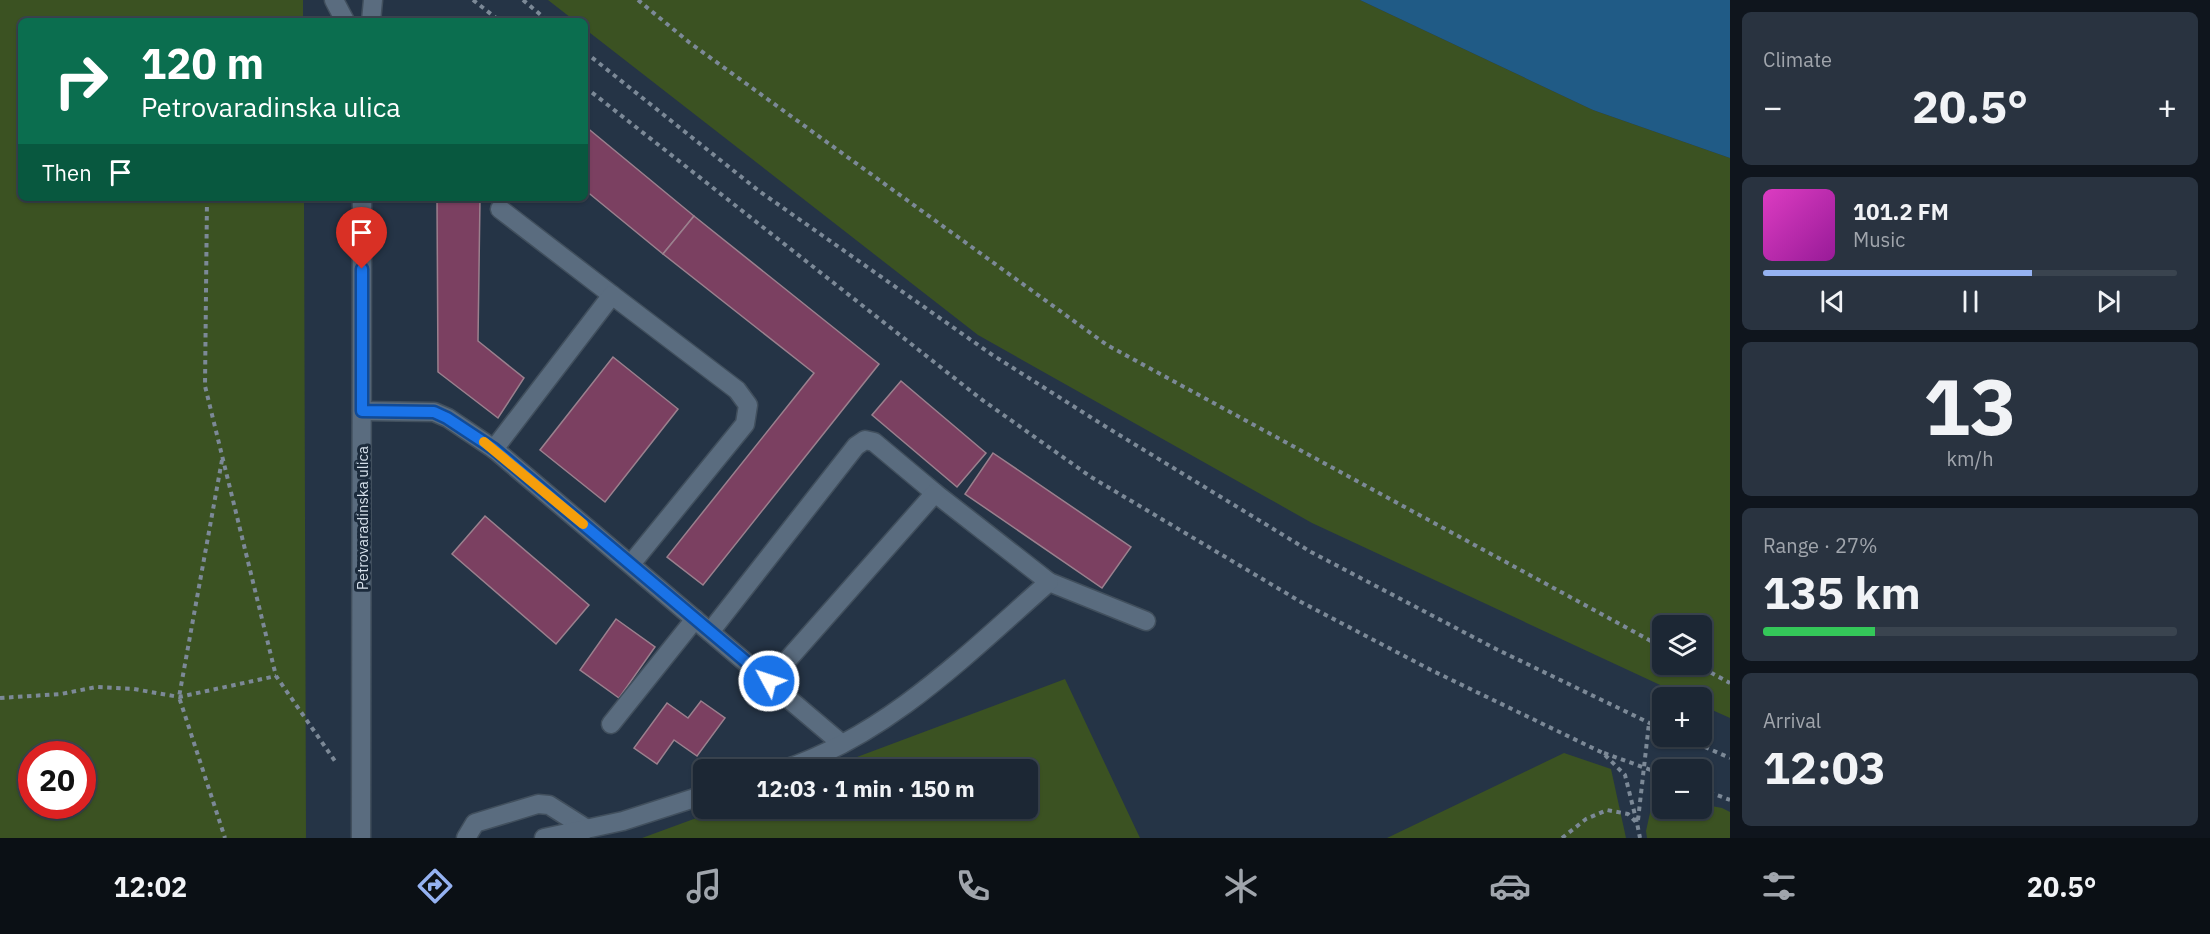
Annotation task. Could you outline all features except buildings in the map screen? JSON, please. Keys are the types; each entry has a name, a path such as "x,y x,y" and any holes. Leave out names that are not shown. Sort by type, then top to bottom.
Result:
{"street":[{"path":"334,0 343,18"},
{"path":"371,18 373,0"},
{"name":"Petrovaradinska ulica","path":"361,838 362,201"},
{"path":"500,209 737,390 748,405 745,424 631,564"},
{"path":"494,449 612,295"},
{"path":"362,411 434,412 494,449 842,744"},
{"path":"710,632 856,446 865,440 874,442 1049,582 1146,621"},
{"path":"769,681 936,493"},
{"path":"811,759 877,725 911,702 1049,582"},
{"path":"611,724 695,619"},
{"path":"544,838 623,821 693,799"},
{"path":"466,838 475,823 538,804 556,807 587,829"}],"path":[{"path":"473,0 497,18"},
{"path":"523,0 544,18"},
{"path":"638,0 690,43 1107,345 1652,641"},
{"path":"588,54 759,191 991,354 1103,425 1311,552 1496,649 1652,724"},
{"path":"588,89 981,399 1091,477 1301,602 1431,670 1604,753 1652,770"},
{"path":"207,201 205,386 276,676 362,799"},
{"path":"222,456 179,697 225,838"},
{"path":"1712,673 1730,683"},
{"path":"0,698 61,694 96,687 134,689 179,697 276,676"},
{"path":"1637,824 1649,723"},
{"path":"1705,747 1730,758"},
{"path":"1604,753 1625,775 1640,838"},
{"path":"1712,794 1730,801"},
{"path":"1562,838 1586,819 1607,810 1628,814 1637,824"}],"green space":[{"path":"0,0 303,0 303,18 18,18 18,201 304,201 306,838 0,838"},
{"path":"548,0 1360,0 1593,110 1730,158 1730,718 1712,710 1712,687 1665,687 1312,523 978,335 588,31 588,18 571,18"},
{"path":"1065,679 1140,838 642,838 694,819 1038,819 1038,759 852,759"},
{"path":"1564,753 1611,769 1626,838 1387,838"},
{"path":"1652,804 1652,819 1712,819 1712,806 1730,812 1730,838 1647,838 1646,831"}],"water":[{"path":"1360,0 1730,0 1730,158 1593,110"}],"slow traffic":[{"path":"484,442 583,524"}],"route":[{"path":"362,269 362,411 434,412 494,449 769,681"}]}
